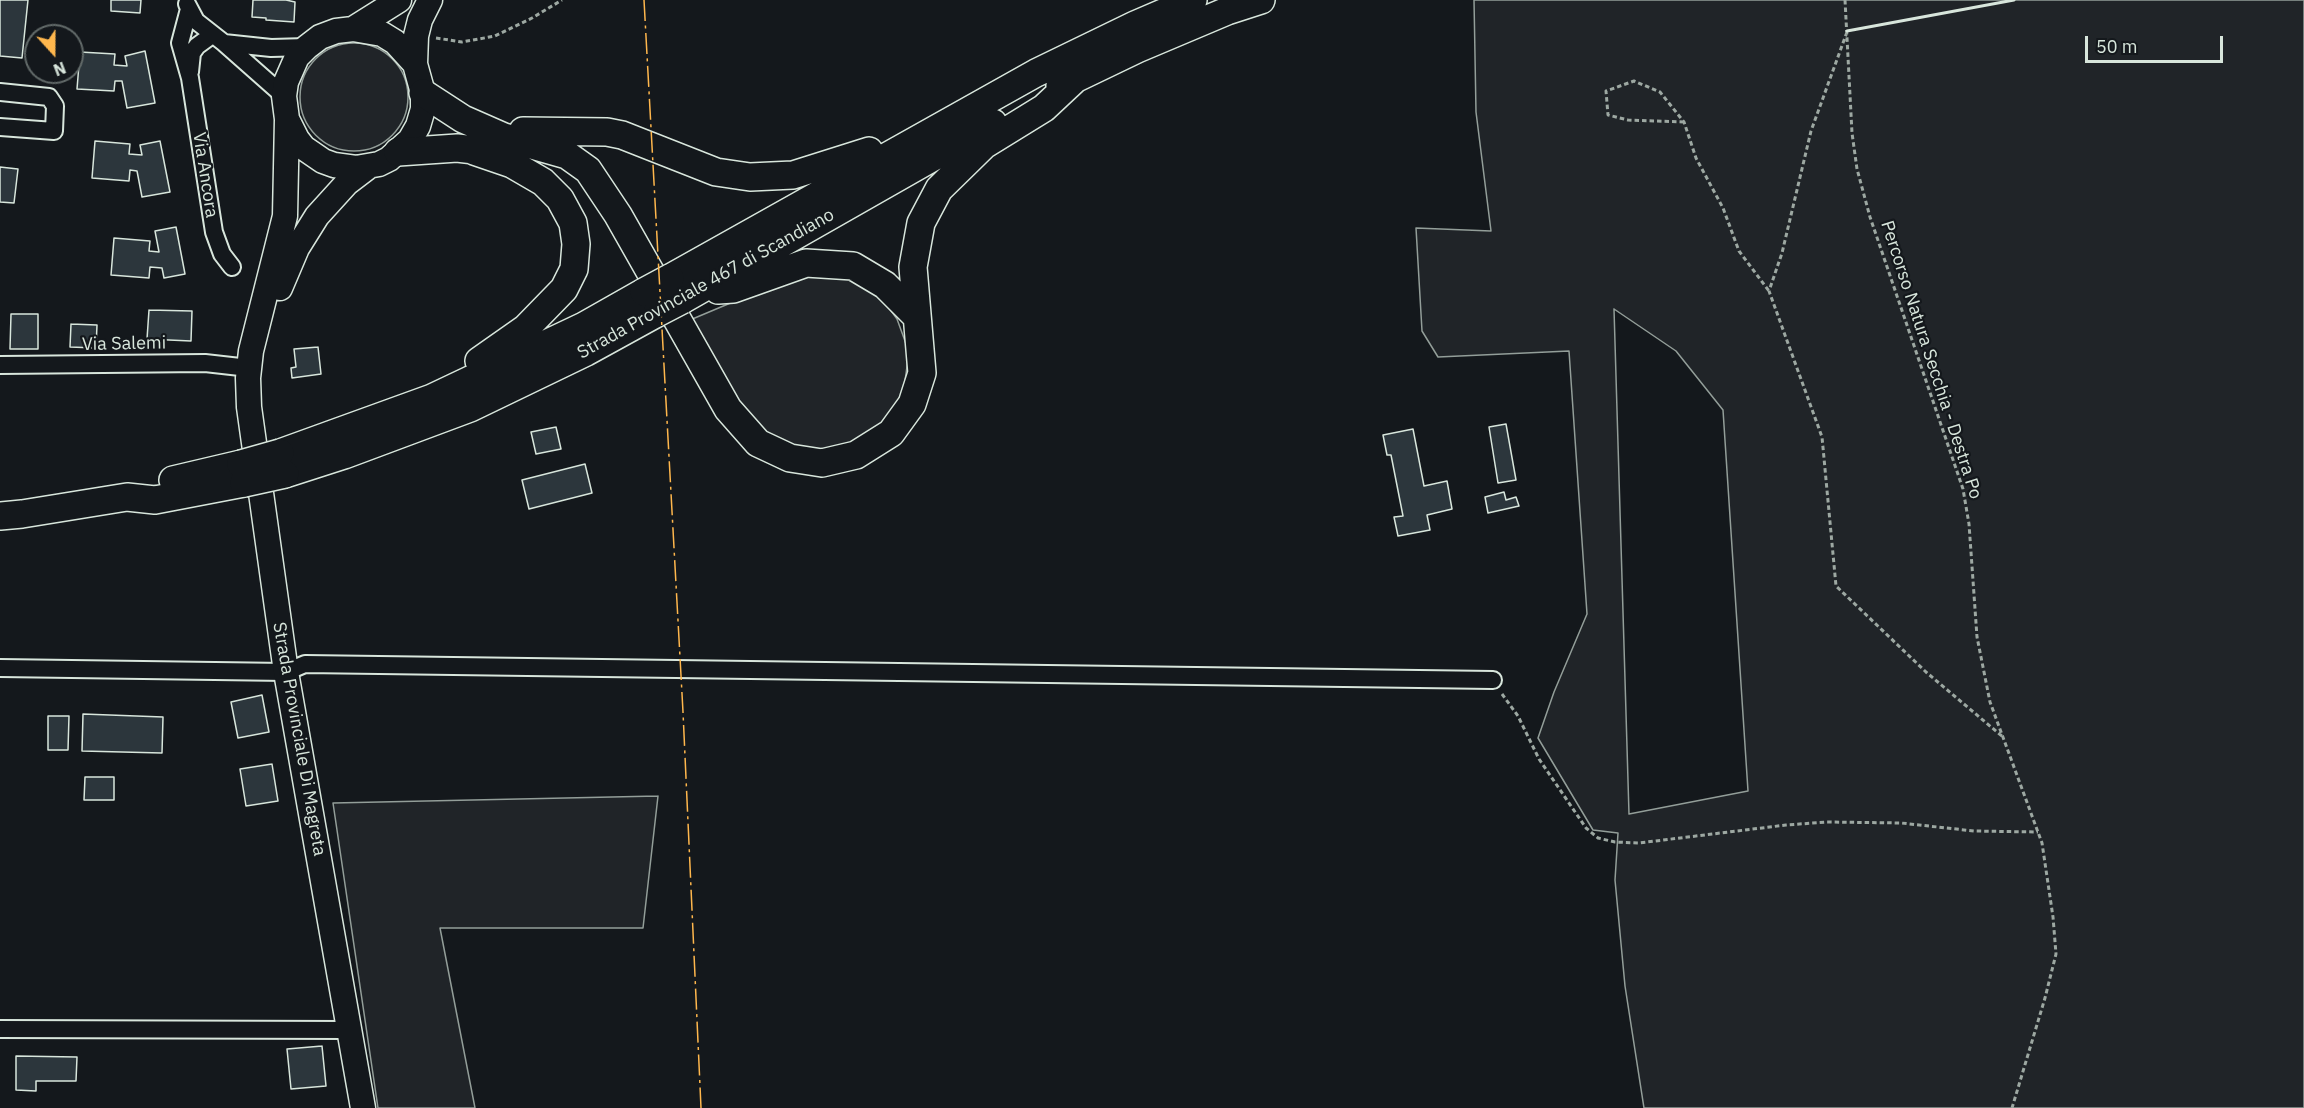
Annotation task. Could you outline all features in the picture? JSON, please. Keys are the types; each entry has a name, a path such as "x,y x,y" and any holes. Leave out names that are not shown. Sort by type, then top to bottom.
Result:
{"main road":[{"path":"353,28 399,0"},
{"path":"415,64 416,36 420,20 430,0"},
{"name":"Strada Provinciale 467 di Scandiano","path":"682,290 926,133 1036,73 1193,0"},
{"name":"Strada Provinciale 467 di Scandiano","path":"283,464 432,398 584,326 682,290 1046,92 1217,15 1261,0"},
{"name":"Via Ancora","path":"353,28 382,34 395,42 415,64 423,93 423,109 418,126 410,140 389,159 368,167 345,168 323,161 304,148 297,139 285,107 290,69 307,47 320,37 353,28"},
{"path":"423,93 463,119 504,137 567,155 588,170 611,204 728,409 758,443 790,458 822,463 856,455 891,433 912,404 922,373 913,267 921,223 939,189 984,146 1044,108 1075,79"},
{"path":"249,368 251,351 285,216 285,107"},
{"path":"463,119 534,133 607,132 622,135 716,172 750,177 793,175 926,133"},
{"path":"398,152 457,148 518,154 551,163 578,177 611,204"},
{"path":"432,398 454,375 492,353 526,328 564,289 574,269 576,244 573,223 560,199 543,182 512,164 474,150"},
{"path":"249,368 297,248 317,216 347,183 368,167"},
{"path":"682,290 733,289 806,263 853,266 885,285 916,316"},
{"name":"Strada Provinciale 467 di Scandiano","path":"0,516 127,497 155,500 283,464 344,455 470,408 586,352 651,303"},
{"name":"Strada Provinciale Di Magreta","path":"249,368 249,407 286,672 363,1108"}],"street":[{"name":"Via Ancora","path":"187,4 196,21 218,39 285,107"},
{"name":"Via Ancora","path":"187,4 180,44 190,78 214,232 222,254 232,267"},
{"name":"Via Ancora","path":"190,78 192,53 197,46 218,39 271,48 307,47"},
{"path":"0,92 49,97 55,106 54,131 0,127"},
{"name":"Via Salemi","path":"0,365 206,363 249,368"},
{"path":"0,668 286,672 305,664 1493,680"},
{"path":"0,1029 348,1030"}],"path":[{"path":"427,36 462,42 495,36 562,0"},
{"name":"Percorso Natura Secchia - Destra Po","path":"1845,0 1852,133 1857,169 1870,218 1963,489 1969,524 1977,637 1990,702 2038,832 2053,917 2056,954 2012,1108"},
{"path":"1769,291 1782,253 1811,131 1847,31"},
{"path":"1684,122 1628,120 1608,115 1606,91 1634,81 1660,92 1684,122 1696,158 1723,208 1739,251 1769,291 1822,437 1836,586 1926,672 2003,737"},
{"path":"1493,680 1518,716 1539,759 1586,828 1598,838 1615,842 1639,843 1827,822 1901,823 1974,831 2038,832"}],"shaded area":[{"path":"1474,0 2304,0 2304,1108 1644,1108 1625,986 1615,880 1618,833 1593,830 1538,738 1554,692 1587,614 1569,351 1438,357 1422,331 1416,228 1491,231 1476,112","holes":["1614,309 1676,351 1723,410 1748,791 1629,814"]},
{"path":"354,43 375,47 392,59 404,76 408,97 404,118 392,135 375,147 354,151 333,147 316,135 304,118 300,97 304,76 316,59 333,47"},
{"path":"809,270 847,277 876,290 897,319 909,352 904,388 889,419 862,441 827,450 793,445 763,433 739,402 690,320"},
{"path":"658,796 643,928 440,928 475,1108 378,1108 333,803"}],"building":[{"path":"0,0 28,0 22,58 0,56"},
{"path":"111,0 141,0 140,13 111,11"},
{"path":"253,0 295,2 294,22 252,17"},
{"path":"145,51 155,103 127,108 122,81 115,81 114,91 77,89 77,84 84,84 84,52 115,54 114,65 127,66 125,56"},
{"path":"95,141 130,144 129,154 142,155 140,145 160,141 170,192 142,197 137,171 130,170 129,181 92,178"},
{"path":"0,167 18,169 14,203 0,202"},
{"path":"176,227 185,274 164,278 162,268 150,267 149,278 111,275 114,238 150,241 149,251 159,252 155,231"},
{"path":"149,310 192,311 191,341 147,339"},
{"path":"11,314 38,314 38,349 10,349"},
{"path":"71,324 97,325 96,348 70,347"},
{"path":"318,347 321,374 292,378 291,368 296,367 294,349"},
{"path":"1506,424 1516,480 1498,483 1489,427"},
{"path":"556,427 561,449 536,454 531,432"},
{"path":"1413,429 1424,486 1447,481 1452,509 1427,515 1430,530 1398,536 1394,517 1403,516 1391,455 1387,455 1383,435"},
{"path":"585,464 592,493 529,509 522,480"},
{"path":"1504,492 1506,500 1516,497 1519,506 1488,513 1485,497"},
{"path":"262,695 269,732 238,738 231,702"},
{"path":"83,714 163,717 162,753 82,751"},
{"path":"48,716 69,716 68,750 48,750"},
{"path":"272,764 278,801 246,806 240,769"},
{"path":"85,777 114,777 114,800 84,800"},
{"path":"322,1046 326,1086 291,1089 287,1049"},
{"path":"16,1056 77,1057 76,1081 36,1081 36,1091 16,1090"}],"wall":[{"path":"1847,31 2014,0"}],"power":[{"path":"644,0 683,712 701,1108"}]}
